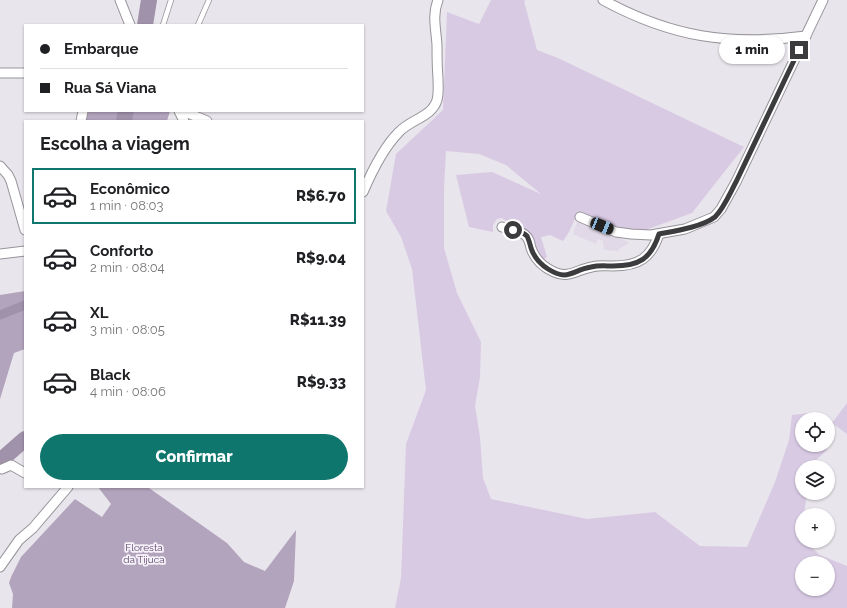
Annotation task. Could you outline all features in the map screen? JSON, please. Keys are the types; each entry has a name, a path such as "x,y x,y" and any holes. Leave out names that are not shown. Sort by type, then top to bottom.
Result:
{"street":[{"path":"120,0 130,24"},
{"path":"364,190 379,159 393,138 408,124 428,113 434,107 438,98 437,43 434,18 438,0"},
{"path":"603,0 624,12 653,23 682,32 713,38 744,41 806,36"},
{"path":"580,217 616,232 651,235 685,230 714,217 721,209 736,182 823,0"},
{"path":"0,73 24,73"},
{"path":"185,112 205,120"},
{"path":"0,166 11,181 24,226"},
{"path":"502,226 520,232 526,236 535,257 547,268 561,275 577,272 591,267 629,265 642,260 650,253 659,234"},
{"path":"0,254 24,251"},
{"path":"2,469 11,465 24,472"},
{"path":"0,566 15,544 33,528 67,488"}],"lane":[{"path":"162,24 171,0"},
{"path":"198,24 209,0"}],"shaded area":[{"path":"491,0 526,0 524,1 537,50 558,58 744,147 692,213 640,232 608,225 578,212 563,241 550,235 541,237 547,257 542,261 515,228 502,218 497,219 493,225 493,232 469,227 456,175 492,172 541,194 506,165 479,154 446,151 444,189 444,248 457,293 481,342 480,377 475,406 480,437 483,478 491,499 587,519 655,512 700,546 747,547 775,482 789,440 792,415 795,415 795,452 825,452 816,460 795,460 795,500 806,500 805,508 795,508 795,548 812,548 822,556 795,556 795,596 835,596 835,561 847,566 847,608 395,608 401,578 406,444 426,390 412,269 401,237 386,211 396,154 443,110 447,12 479,24"},
{"path":"578,219 603,230 600,237 603,232 605,234 604,239 605,235 620,235 620,238 629,243 619,249 619,251 604,250 603,241 598,239 596,244 573,234"},
{"path":"847,403 847,434 835,425 835,419"}],"green space":[{"path":"87,112 170,112 167,120 83,120"},
{"path":"24,291 24,349 14,353 0,399 0,295"},
{"name":"Floresta da Tijuca","path":"99,488 149,488 227,543 244,562 265,571 296,530 294,581 285,608 12,608 13,594 9,583 21,557 75,499 102,517 111,504"}],"waterway":[{"path":"145,24 149,0"},
{"path":"124,120 126,112"},
{"path":"0,315 24,305"},
{"path":"0,461 24,440"}],"route":[{"path":"513,230 526,236 535,257 540,263 553,272 561,275 577,272 591,267 629,265 642,260 650,253 659,234 685,230 714,217 721,209 736,182 799,50"}]}
